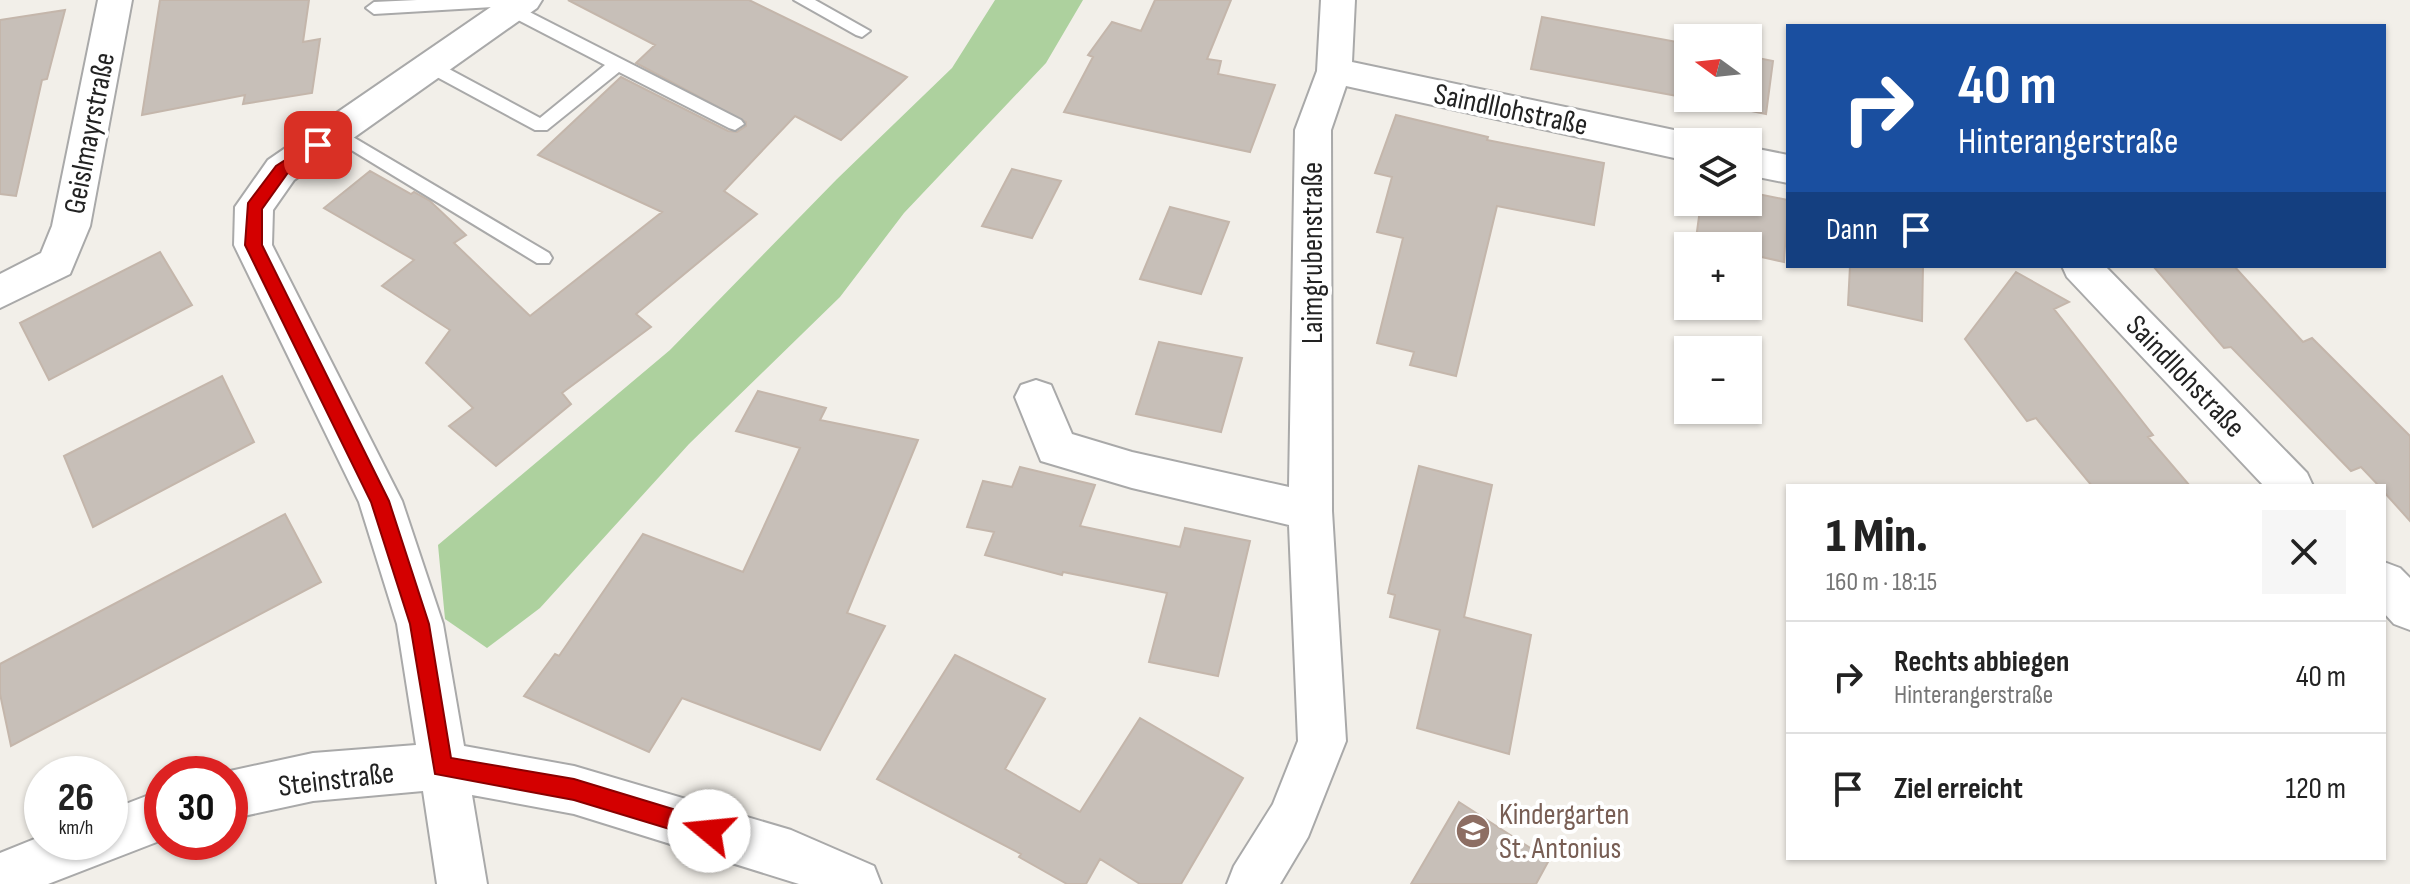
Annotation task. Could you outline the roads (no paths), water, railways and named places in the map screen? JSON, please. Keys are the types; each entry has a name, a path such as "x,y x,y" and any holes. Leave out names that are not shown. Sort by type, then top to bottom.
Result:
{"street":[{"name":"Geislmayrstraße","path":"0,292 56,263 71,226 115,0"},
{"name":"Laimgrubenstraße","path":"1252,884 1291,820 1322,741 1310,511 1313,130 1334,71 1338,0"},
{"path":"462,884 420,624 380,501 253,245 254,207 281,170 519,4"},
{"name":"Saindllohstraße","path":"1334,71 1674,144"},
{"path":"1762,164 1786,169"},
{"name":"Saindllohstraße","path":"2083,268 2290,484"},
{"path":"1036,397 1056,448 1132,470 1310,511"},
{"path":"2386,584 2410,609"},
{"name":"Steinstraße","path":"248,791 313,777 442,766 574,790 791,855 856,884"},
{"path":"0,878 46,860"}],"lane":[{"path":"802,0 862,31"},
{"path":"374,8 495,1 519,4 618,63 735,124"},
{"path":"430,66 541,126 618,63"},
{"path":"336,133 543,258"}],"place":[{"name":"Kindergarten St. Antonius","path":"1473,831"}]}
